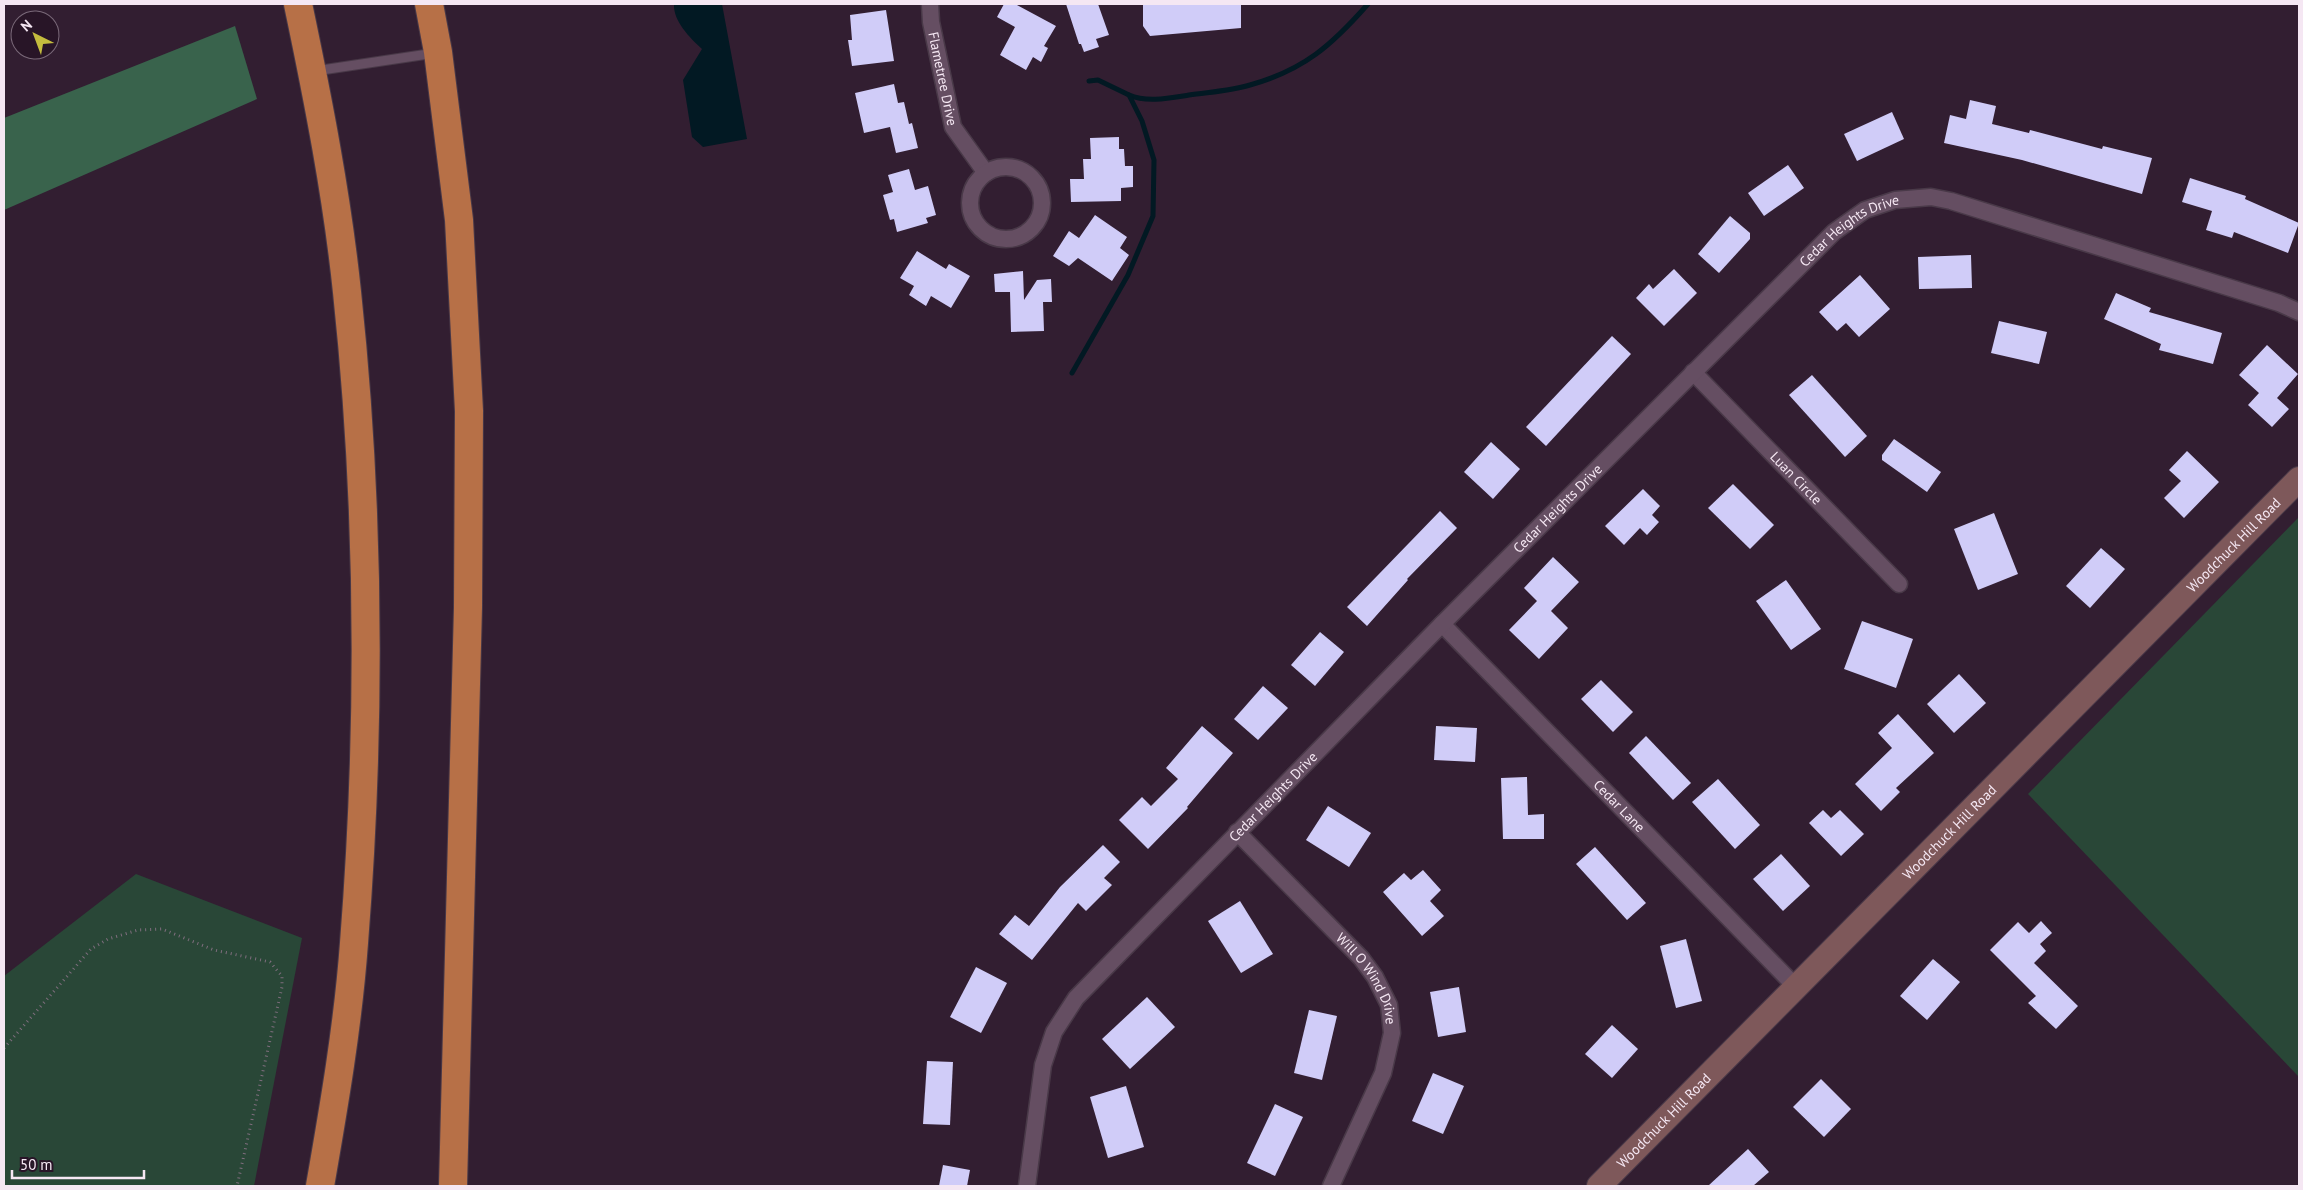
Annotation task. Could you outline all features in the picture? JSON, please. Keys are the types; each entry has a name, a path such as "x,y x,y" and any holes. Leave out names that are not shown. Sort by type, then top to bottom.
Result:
{"highway":[{"path":"298,4 312,71 335,206 347,292 361,468 365,559 365,749 354,946 341,1054 320,1186"},
{"path":"429,4 438,52 459,220 469,411 468,607 453,1186"}],"street":[{"name":"Flametree Drive","path":"930,4 931,22 953,128 986,173"},
{"path":"997,168 1017,168 1028,174 1036,183 1041,194 1041,213 1035,224 1026,233 1010,239 998,238 986,233 977,224 972,214 970,201 977,182 986,173 997,168"},
{"name":"Cedar Heights Drive","path":"1027,1186 1043,1065 1054,1032 1076,998 1442,624 1693,372 1834,232 1865,210 1895,200 1931,197 1951,201 2279,303 2299,312"},
{"name":"Luan Circle","path":"1693,372 1899,584"},
{"name":"Woodchuck Hill Road","path":"1599,1186 2299,479"},
{"name":"Cedar Lane","path":"1442,624 1796,987"},
{"name":"Will O Wind Drive","path":"1237,832 1361,958 1375,977 1389,1005 1392,1033 1382,1073 1331,1186"}],"lane":[{"path":"312,71 438,52"}],"path":[{"path":"4,1048 86,955 108,939 138,930 162,929 214,950 270,962 282,976 282,987 237,1186"}],"green space":[{"path":"235,26 257,99 4,210 4,118"},
{"path":"2299,517 2299,1077 2028,794"},
{"path":"136,874 302,938 254,1186 4,1186 4,976"}],"water":[{"path":"674,4 722,4 747,139 703,147 692,137 683,80 702,49 679,23 674,10"}],"building":[{"path":"1004,4 1015,4 1056,26 1044,46 1048,48 1041,62 1033,57 1026,70 1000,55 1015,27 997,17"},
{"path":"1066,4 1098,4 1109,35 1096,39 1099,47 1084,52 1081,44 1079,44"},
{"path":"1143,4 1241,4 1241,28 1150,36 1143,26"},
{"path":"886,10 894,61 852,66 848,40 852,40 850,15"},
{"path":"894,84 898,103 904,102 909,124 912,123 918,148 896,153 890,127 864,133 855,93"},
{"path":"1970,100 1996,106 1992,124 2029,133 2030,130 2102,149 2103,146 2152,158 2142,194 2022,160 1944,143 1950,115 1966,119"},
{"path":"1892,112 1904,139 1857,161 1844,134"},
{"path":"1119,137 1119,149 1124,149 1125,166 1133,166 1133,187 1121,188 1121,201 1071,202 1070,179 1084,179 1083,159 1091,159 1090,138"},
{"path":"1788,165 1804,188 1764,216 1748,193"},
{"path":"909,169 915,190 928,186 936,215 926,218 928,223 897,232 894,219 890,220 883,195 893,192 888,175"},
{"path":"2190,178 2246,196 2245,199 2299,223 2288,253 2234,232 2232,238 2206,230 2212,211 2182,202"},
{"path":"1095,215 1127,237 1120,248 1129,255 1112,281 1078,258 1069,266 1053,256 1069,231 1079,238"},
{"path":"1730,216 1750,233 1750,239 1719,273 1698,254"},
{"path":"917,251 946,269 949,264 970,276 951,308 931,296 926,306 909,295 914,286 900,278"},
{"path":"1971,255 1972,288 1919,289 1918,257"},
{"path":"1674,269 1697,293 1664,326 1636,298 1649,284 1653,289"},
{"path":"1023,271 1024,300 1037,280 1051,279 1052,302 1043,302 1044,331 1011,332 1010,292 995,292 994,274"},
{"path":"1860,275 1890,309 1859,337 1846,323 1837,331 1819,312"},
{"path":"2116,293 2151,308 2149,312 2222,333 2213,364 2159,350 2161,344 2104,319"},
{"path":"1999,321 2047,332 2039,364 1991,353"},
{"path":"1612,336 1631,354 1546,446 1526,427"},
{"path":"2267,345 2298,374 2277,398 2289,409 2272,427 2248,405 2259,393 2239,375"},
{"path":"1812,375 1867,436 1845,457 1789,395"},
{"path":"1894,439 1941,472 1927,492 1882,460 1882,455"},
{"path":"1491,442 1520,469 1493,499 1464,472"},
{"path":"2187,451 2219,482 2184,518 2164,498 2181,481 2169,470"},
{"path":"1733,484 1774,525 1750,549 1708,508"},
{"path":"1643,489 1660,506 1652,515 1659,522 1647,535 1640,528 1624,545 1605,526"},
{"path":"1440,511 1457,528 1407,579 1367,626 1347,607"},
{"path":"1994,513 2018,574 1978,590 1954,529"},
{"path":"2101,548 2125,569 2090,608 2066,586"},
{"path":"1553,557 1579,582 1551,611 1568,628 1539,659 1509,630 1537,601 1524,588"},
{"path":"1786,580 1821,629 1791,650 1756,601"},
{"path":"1862,621 1913,639 1896,688 1844,669"},
{"path":"1320,632 1344,652 1315,686 1291,665"},
{"path":"1959,674 1986,703 1954,733 1927,704"},
{"path":"1601,680 1633,712 1613,732 1581,699"},
{"path":"1263,686 1288,708 1258,740 1234,719"},
{"path":"1898,714 1934,753 1896,788 1900,792 1881,811 1855,784 1892,748 1878,733"},
{"path":"1202,726 1233,753 1188,808 1148,849 1119,820 1142,797 1151,806 1178,779 1166,768"},
{"path":"1436,726 1477,728 1475,762 1434,760"},
{"path":"1646,736 1691,783 1673,800 1629,753"},
{"path":"1527,777 1528,815 1544,814 1544,839 1503,839 1501,778"},
{"path":"1718,779 1760,825 1735,849 1692,802"},
{"path":"1328,806 1371,833 1349,867 1306,840"},
{"path":"1823,810 1831,818 1840,810 1864,834 1841,856 1809,823"},
{"path":"1103,845 1120,862 1104,878 1112,885 1086,911 1078,903 1032,960 999,934 1015,915 1029,926 1060,887"},
{"path":"1595,847 1646,903 1627,920 1576,864"},
{"path":"1781,854 1810,886 1783,911 1753,879"},
{"path":"1423,870 1441,890 1430,901 1444,916 1422,936 1383,892 1404,873 1411,880"},
{"path":"1240,901 1273,954 1241,973 1208,921"},
{"path":"2041,921 2052,933 2040,944 2046,951 2034,963 2078,1006 2056,1029 2028,1003 2036,996 1990,950 2018,922 2029,933"},
{"path":"1686,939 1702,1001 1676,1008 1660,946"},
{"path":"1933,959 1960,982 1927,1020 1900,996"},
{"path":"976,967 1007,983 981,1033 950,1017"},
{"path":"1459,987 1466,1032 1438,1037 1430,992"},
{"path":"1147,997 1175,1027 1130,1069 1102,1039"},
{"path":"1309,1010 1337,1016 1322,1080 1294,1073"},
{"path":"1612,1025 1638,1049 1612,1078 1585,1054"},
{"path":"927,1061 953,1062 950,1125 923,1124"},
{"path":"1433,1073 1464,1086 1443,1134 1412,1121"},
{"path":"1821,1079 1851,1109 1824,1137 1793,1107"},
{"path":"1126,1086 1144,1147 1108,1158 1090,1097"},
{"path":"1275,1104 1303,1117 1275,1176 1247,1163"},
{"path":"1748,1149 1769,1172 1753,1186 1708,1186"},
{"path":"943,1165 970,1170 967,1186 939,1186"}],"waterway":[{"path":"1129,95 1143,99 1166,98 1235,89 1269,79 1302,64 1316,54 1342,32 1368,4"},
{"path":"1072,373 1128,275 1153,216 1154,160 1142,121 1129,95 1098,80 1089,81"}]}
